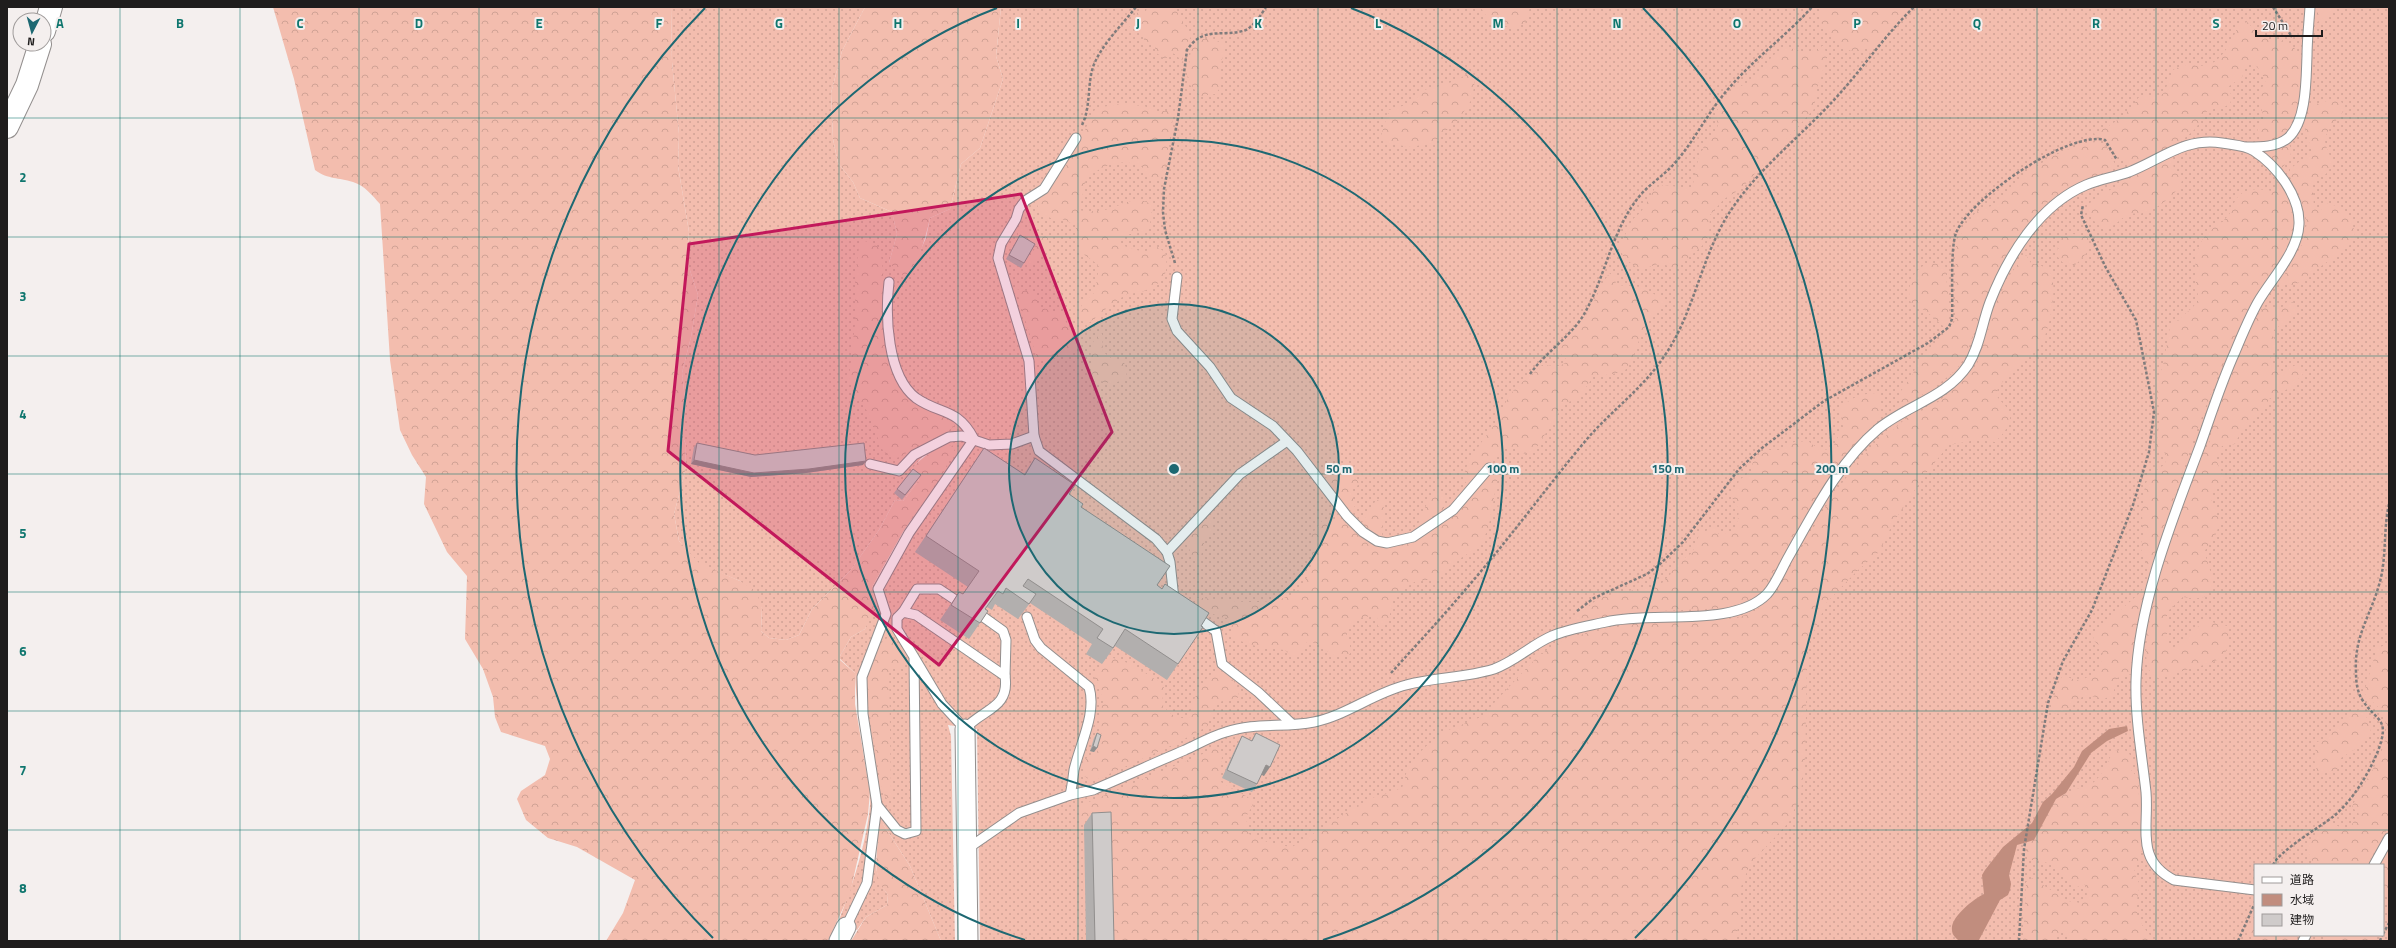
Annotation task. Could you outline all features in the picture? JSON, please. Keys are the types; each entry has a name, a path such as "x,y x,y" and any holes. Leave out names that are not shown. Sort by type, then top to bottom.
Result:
{"street":[{"path":"7,127 27,85 37,52"},
{"path":"965,729 968,941"}],"lane":[{"path":"967,849 1019,813 1070,795 1093,790 1227,731 1260,724 1316,722 1367,698 1405,685 1495,668 1518,658 1551,636 1614,620 1736,613 1768,594 1826,492 1858,450 1879,429 1936,395 1960,374 1971,361 1988,307 2003,272 2026,237 2053,205 2085,186 2130,171 2179,147 2192,143 2208,141 2246,147 2275,145 2288,138 2298,120 2307,84 2306,56 2310,7"},
{"path":"1076,138 1044,189 1025,201 1019,209 1016,219 1001,244 998,258 1030,361 1034,436 1039,450 1049,460 1104,498 1156,539 1167,552 1170,562 1174,600 1185,611 1216,631 1222,664 1258,692 1292,724"},
{"path":"2246,147 2263,159 2293,194 2299,221 2297,240 2255,307 2232,357 2174,512 2152,584 2136,678 2137,711 2146,800 2145,837 2153,864 2162,874 2174,880 2254,890"},
{"path":"1177,277 1172,320 1178,331 1210,368 1231,398 1272,426 1287,441 1323,482 1347,516 1363,532 1378,541 1388,543 1414,537 1453,510 1489,468"},
{"path":"889,282 886,307 889,338 898,369 906,386 916,398 953,414 968,428 974,439"},
{"path":"870,464 899,471 914,455 949,437 962,436 989,445 1012,444 1034,436"},
{"path":"842,934 866,883 877,805 864,714 862,677 886,614 878,589 909,533 974,439"},
{"path":"1167,552 1240,474 1287,441"},
{"path":"957,601 939,589 917,589 900,615 897,629 942,704 965,729 974,719 991,711 1002,699 1007,686 1005,676 1006,640 1004,631 982,616"},
{"path":"886,614 916,615 1005,676"},
{"path":"1027,617 1034,640 1089,687 1092,697 1091,710 1074,770 1070,795"},
{"path":"877,805 897,830 906,834 916,831 914,657"},
{"path":"2375,864 2389,838"}],"path":[{"path":"1076,138 1084,122 1091,76 1098,57 1136,7"},
{"path":"1177,277 1172,252 1164,230 1164,189 1178,118 1187,50 1191,43 1200,37 1214,32 1242,31 1250,27 1266,7"},
{"path":"1530,374 1582,317 1598,284 1627,214 1637,199 1650,185 1672,166 1695,137 1712,109 1730,86 1812,7"},
{"path":"1367,698 1483,570 1586,440 1643,383 1663,359 1689,307 1714,240 1727,216 1745,192 1834,100 1872,51 1914,7"},
{"path":"2273,7 2280,22 2306,56"},
{"path":"1551,636 1555,628 1594,598 1647,574 1659,565 1683,542 1739,469 1762,448 1824,401 1880,372 1928,343 1948,327 1952,318 1956,232 1968,217 2003,182 2057,151 2086,140 2096,138 2105,140 2119,162 2130,171"},
{"path":"2019,941 2024,849 2046,714 2063,661 2092,610 2133,505 2149,452 2154,412 2136,320 2106,268 2081,215 2083,205 2089,200"},
{"path":"2274,864 2290,848 2335,815 2350,799 2370,766 2382,737 2382,725 2378,716 2363,701 2357,689 2356,651 2361,629 2379,586 2384,563 2389,504"},
{"path":"2238,941 2254,905"},
{"path":"2384,932 2389,923"}],"highlighted area":[{"path":"1021,194 1112,432 939,665 668,451 689,244"}],"green space":[{"path":"273,7 671,7 672,62 679,134 678,166 689,232 687,261 698,295 691,337 682,373 686,409 680,429 686,445 685,472 674,514 679,541 699,563 740,581 756,591 762,608 761,631 769,638 786,640 799,635 812,609 850,571 879,530 895,500 903,501 919,480 911,470 925,456 938,448 950,445 956,447 943,473 903,532 872,587 875,599 874,609 865,629 851,637 840,656 840,660 855,673 855,704 870,792 868,814 850,893 828,941 606,941 623,913 635,880 577,847 548,838 526,820 517,799 521,791 545,775 550,759 545,746 501,732 495,717 493,697 483,669 465,639 467,576 447,552 424,504 426,477 412,455 400,430 390,360 380,204 361,186 348,180 329,177 315,170 294,79"},
{"path":"671,7 865,7 842,51 831,93 833,139 838,163 853,182 860,198 892,212 897,234 889,263 912,269 926,238 930,218 950,209 961,164 980,148 1003,79 996,56 1001,7 2389,7 2389,941 980,941 977,729 948,725 951,736 955,941 941,941 910,866 883,824 878,828 876,863 879,878 888,895 887,905 866,917 857,930 839,920 850,891 865,838 870,804 870,790 867,761 857,703 855,673 840,659 840,656 851,637 865,629 875,599 872,587 919,507 944,446 923,456 911,470 919,480 903,501 895,500 879,530 850,571 812,609 799,635 786,640 769,638 761,631 762,608 740,581 699,564 679,541 674,514 685,472 686,445 680,429 686,409 682,373 691,337 698,295 687,261 689,232 678,166 679,134 672,62"},
{"path":"865,7 1001,7 996,56 1003,79 980,148 961,164 950,209 930,218 924,242 918,257 915,264 905,277 889,263 897,234 892,212 860,198 853,182 838,163 833,139 831,93 842,51"},
{"path":"1147,7 1176,7 1179,17 1192,35 1184,49 1182,64 1177,55 1172,53 1165,59 1155,52 1155,46 1145,43 1139,32 1128,26 1138,12 1146,11"},
{"path":"1480,7 1530,7 1526,22 1516,28 1492,24"},
{"path":"1824,7 1912,7 1870,48 1851,51 1833,39 1823,27 1821,14"},
{"path":"2317,7 2335,7 2330,15 2317,22"},
{"path":"2247,22 2257,32 2266,38 2289,43 2303,59 2305,78 2301,101 2293,122 2283,137 2271,141 2263,141 2257,135 2258,125 2264,118 2259,99 2266,80 2255,64 2247,64 2242,77 2228,87 2232,97 2230,104 2220,109 2210,108 2195,129 2186,137 2134,165 2123,160 2111,145 2101,136 2093,134 2119,119 2130,109 2139,97 2156,97 2164,93 2173,70 2184,65 2202,66 2212,63 2222,55 2230,43 2238,26"},
{"path":"1202,39 1211,39 1225,44 1219,75 1221,87 1215,94 1201,96 1187,82 1191,48"},
{"path":"1824,45 1827,58 1817,88 1814,109 1741,189 1724,199 1710,215 1709,236 1702,246 1675,269 1661,263 1640,270 1623,257 1620,246 1632,220 1641,212 1655,188 1664,185 1692,189 1698,160 1704,146 1716,132 1718,125 1715,113 1730,95 1735,90 1759,75 1777,52 1786,48 1791,48 1809,52"},
{"path":"1470,73 1475,80 1472,99 1459,119 1433,143 1411,147 1390,144 1380,139 1389,110 1412,103 1424,90 1452,82"},
{"path":"2333,99 2340,100 2345,108 2328,131 2325,140 2325,144 2331,159 2331,166 2325,175 2309,185 2313,193 2314,208 2320,212 2324,203 2342,207 2351,218 2355,234 2349,246 2295,285 2278,285 2303,243 2307,222 2298,192 2290,177 2290,169 2300,161 2308,158 2312,151 2304,126 2307,107"},
{"path":"1120,104 1144,106 1156,111 1171,111 1173,117 1166,165 1157,181 1148,177 1140,164 1124,162 1112,164 1100,169 1086,178 1081,203 1077,210 1102,211 1135,200 1147,202 1153,206 1150,224 1146,232 1123,235 1119,244 1143,251 1148,251 1157,247 1165,252 1166,267 1163,278 1155,286 1138,293 1128,294 1111,305 1086,325 1078,316 1082,304 1095,292 1099,267 1079,249 1079,240 1075,225 1062,219 1054,220 1040,212 1035,199 1044,193 1058,177 1076,149 1096,108"},
{"path":"2287,141 2291,148 2291,152 2289,159 2281,168 2263,154 2263,150"},
{"path":"2096,142 2106,146 2115,164 2106,172 2085,180 2048,202 2021,232 1999,269 1965,357 1956,370 1935,387 1898,409 1901,391 1913,374 1918,360 1950,332 1955,320 1956,241 1976,212 1996,204 2024,174 2055,155 2082,144"},
{"path":"2168,156 2173,163 2174,170 2183,177 2178,189 2168,200 2141,214 2129,214 2107,229 2096,224 2088,210 2091,201"},
{"path":"2281,185 2286,191 2294,210 2295,224 2292,238 2280,263 2249,308 2219,374 2188,457 2150,570 2140,547 2143,536 2142,513 2145,485 2150,475 2165,464 2166,454 2156,448 2160,417 2156,382 2163,366 2170,327 2193,307 2199,299 2195,267 2198,250 2205,236 2230,214 2236,199 2244,192 2254,189 2272,191"},
{"path":"1022,227 1040,236 1047,235 1049,242 1040,258 1034,263 1025,265 1035,248 1018,238 1018,231"},
{"path":"2072,234 2088,236 2089,241 2088,250 2075,265 2064,264 2056,255 2060,239"},
{"path":"860,240 873,243 880,249 884,284 882,314 883,329 888,355 902,388 912,400 918,404 945,415 956,424 941,435 915,447 902,456 893,459 883,451 867,411 853,392 849,378 855,324 855,277"},
{"path":"2026,255 2031,263 2046,268 2050,272 2053,285 2051,315 2044,338 2034,352 2009,375 1998,388 1996,395 2010,414 2007,428 1995,442 1976,440 1949,445 1926,473 1893,523 1879,552 1857,571 1827,602 1810,640 1807,661 1805,765 1800,796 1789,822 1750,864 1739,892 1740,922 1734,941 1107,941 1104,822 1090,822 1079,818 1079,808 1084,804 1219,747 1222,756 1219,781 1255,801 1246,817 1249,834 1272,844 1292,847 1369,799 1402,788 1408,767 1424,748 1446,731 1481,717 1538,656 1566,638 1638,622 1705,621 1737,618 1755,611 1772,597 1833,495 1862,457 1904,420 1938,402 1962,381 1977,364 1995,304 2011,273"},
{"path":"1939,263 1945,265 1949,305 1948,324 1943,326 1926,311 1911,303 1909,293 1912,278 1919,269 1925,265"},
{"path":"1609,273 1615,277 1616,285 1642,287 1666,301 1646,325 1628,366 1624,372 1593,377 1578,399 1565,403 1535,450 1525,454 1514,448 1505,447 1479,470 1468,485 1463,479 1465,470 1473,454 1498,419 1508,398 1517,387 1541,365 1560,366 1568,361 1556,349 1586,316"},
{"path":"1016,289 1028,291 1036,296 1040,307 1062,314 1072,333 1079,340 1079,346 1068,355 1038,362"},
{"path":"2291,301 2296,305 2295,314 2274,330 2273,337 2277,344 2276,351 2270,356 2275,370 2283,371 2298,364 2302,368 2303,374 2291,387 2269,399 2264,410 2244,425 2235,444 2222,446 2216,459 2224,480 2214,489 2211,499 2220,522 2216,534 2204,552 2212,579 2210,593 2204,597 2183,597 2167,612 2167,643 2172,648 2184,642 2204,620 2227,626 2228,646 2221,658 2215,661 2160,679 2151,673 2148,668 2146,649 2156,589 2178,514 2195,469 2210,441 2211,430 2235,365 2251,328 2258,315 2264,308 2281,307 2284,306 2285,303"},
{"path":"1102,333 1103,352 1111,358 1123,360 1127,370 1126,378 1118,382 1102,382 1093,378 1091,347 1093,342"},
{"path":"1876,393 1881,398 1881,412 1820,492 1763,591 1748,602 1731,608 1635,612 1607,616 1572,625 1572,620 1599,598 1620,592 1648,588 1662,583 1670,575 1674,565 1692,553 1700,533 1714,528 1719,534 1733,532 1737,523 1738,515 1737,507 1732,498 1734,489 1743,477 1751,472 1753,461 1767,450 1779,450 1794,442 1808,441 1820,450 1832,449 1843,427 1840,409 1856,397"},
{"path":"1344,470 1353,475 1360,484 1350,490 1356,505 1349,512 1325,478"},
{"path":"1492,474 1498,476 1488,530 1478,547 1461,558 1437,579 1416,581 1402,590 1393,600 1388,624 1378,627 1377,617 1366,617 1354,622 1346,634 1350,644 1350,654 1336,656 1315,642 1308,641 1294,658 1285,650 1262,648 1231,638 1232,630 1227,618 1216,616 1191,597 1256,602 1276,600 1293,594 1305,582 1311,563 1311,535 1322,521 1342,520 1363,537 1378,545 1387,547 1413,543 1458,513 1471,494"},
{"path":"1438,490 1444,497 1444,510 1416,529 1428,501"},
{"path":"1376,500 1384,501 1382,538 1369,531 1361,524"},
{"path":"1208,519 1212,522 1212,529 1204,543 1200,560 1195,560 1189,548 1189,542 1197,527"},
{"path":"2147,582 2134,641 2131,674 2117,678 2113,695 2104,699 2087,695 2082,697 2064,714 2051,713 2052,701 2062,676 2081,681 2100,669 2103,649 2093,640 2094,633 2140,593"},
{"path":"888,638 899,646 902,654 903,667 889,667 891,795 888,800 882,792 868,704 866,679 883,640"},
{"path":"2389,644 2389,826 2368,864 2314,864 2309,854 2309,842 2326,825 2335,825 2348,830 2359,814 2352,807 2382,750 2386,725 2383,713 2364,693 2377,648"},
{"path":"1113,658 1131,664 1164,685 1162,704 1170,713 1177,717 1189,718 1193,704 1203,683 1219,669 1227,674 1236,684 1239,697 1217,704 1212,711 1208,726 1177,743 1096,780 1090,780 1084,776 1083,765 1088,756 1097,752 1102,731 1099,716 1103,702 1099,686 1093,675 1099,667"},
{"path":"2358,710 2362,711 2367,718 2371,730 2355,749 2341,758 2336,773 2317,771 2314,759 2317,742 2325,739 2331,734 2338,724"},
{"path":"2124,750 2128,752 2132,758 2132,771 2138,778 2142,851 2134,872 2140,885 2137,899 2137,913 2142,925 2154,941 2069,941 2066,933 2060,933 2052,941 2023,941 2026,882 2032,878 2068,901 2081,903 2087,897 2086,884 2074,888 2056,868 2045,862 2031,860 2027,851 2027,843 2033,840 2041,830 2052,804 2058,796 2091,784 2101,774 2114,751"},
{"path":"879,823 883,824 910,866 941,941 851,941 866,917 887,905 888,895 878,881 876,863"},
{"path":"2389,849 2389,893 2384,898 2384,864 2381,864"},
{"path":"2254,917 2254,936 2294,936 2295,941 2256,941 2248,929"},
{"path":"2324,936 2374,936 2371,941 2330,941"}],"water":[{"path":"2127,726 2128,731 2107,741 2091,753 2066,793 2056,799 2034,840 2017,845 2009,875 2011,884 2008,895 2000,900 1979,940 1959,941 1954,936 1952,925 1964,909 1984,894 1982,875 1985,870 2003,847 2032,823 2043,802 2052,794 2074,767 2082,751 2109,729"}],"building":[{"path":"1020,235 1035,244 1024,263 1009,255"},
{"path":"697,443 755,455 864,443 866,461 809,469 754,473 694,460"},
{"path":"984,448 1025,475 1035,458 1075,485 1069,494 1083,504 1081,507 1170,566 1157,585 1162,589 1165,584 1209,613 1201,626 1203,627 1178,664 1125,629 1113,648 1097,638 1103,629 1028,579 1023,586 1036,594 1029,604 1006,588 1003,594 998,591 985,609 988,611 980,623 951,605 959,592 963,594 979,571 926,536"},
{"path":"913,469 921,475 905,495 897,489"},
{"path":"1097,733 1101,735 1097,748 1093,746"},
{"path":"1256,733 1280,745 1270,767 1266,765 1257,784 1227,770 1242,736 1252,741"},
{"path":"1111,812 1114,941 1095,941 1092,813"}]}
